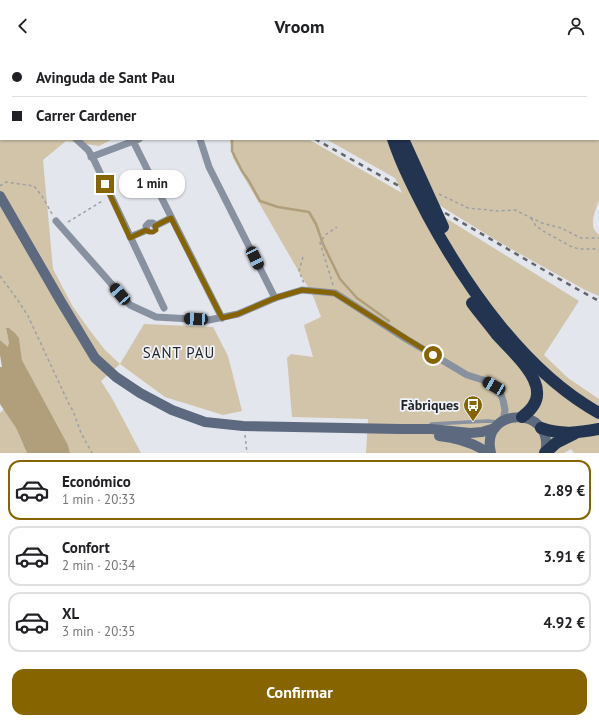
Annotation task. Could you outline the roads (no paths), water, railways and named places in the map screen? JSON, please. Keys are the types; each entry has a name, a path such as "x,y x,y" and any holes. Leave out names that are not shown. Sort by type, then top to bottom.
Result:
{"highway":[{"path":"388,140 407,189 426,229 447,265 478,311 533,378 537,388 537,397 531,408 506,419"},
{"path":"393,140 413,186 435,229 457,266 483,303 511,337 541,369 570,394 597,410"},
{"path":"403,140 442,225 462,260 500,315 550,369 586,398 597,410"},
{"path":"541,428 558,433 577,433 599,429"},
{"path":"545,453 556,444 577,433"}],"main road":[{"path":"0,196 95,358 116,378 172,410 205,422 243,426 431,429 470,433 482,432 506,419 532,421 541,428 546,441 545,453"},
{"path":"412,429 468,442 489,453 490,441 506,419"}],"street":[{"path":"77,140 88,150 164,308"},
{"path":"91,157 136,140 171,218 222,318"},
{"path":"200,140 209,167 275,298"},
{"path":"130,238 146,230 153,232 156,230 155,226 171,218"},
{"path":"59,224 130,305 156,317 209,320 238,314 275,298 302,290 334,293 406,339 467,375 483,380 494,386 501,395 506,419"}],"waterway":[{"path":"232,140 232,151 260,201 278,207 309,212 316,224 323,244 340,279 357,298 389,321"}],"railway":[{"path":"317,140 399,186"},
{"path":"445,213 599,301"}],"place":[{"name":"Fàbriques","path":"473,422"}],"district":[{"name":"SANT PAU","path":"179,352"}]}
